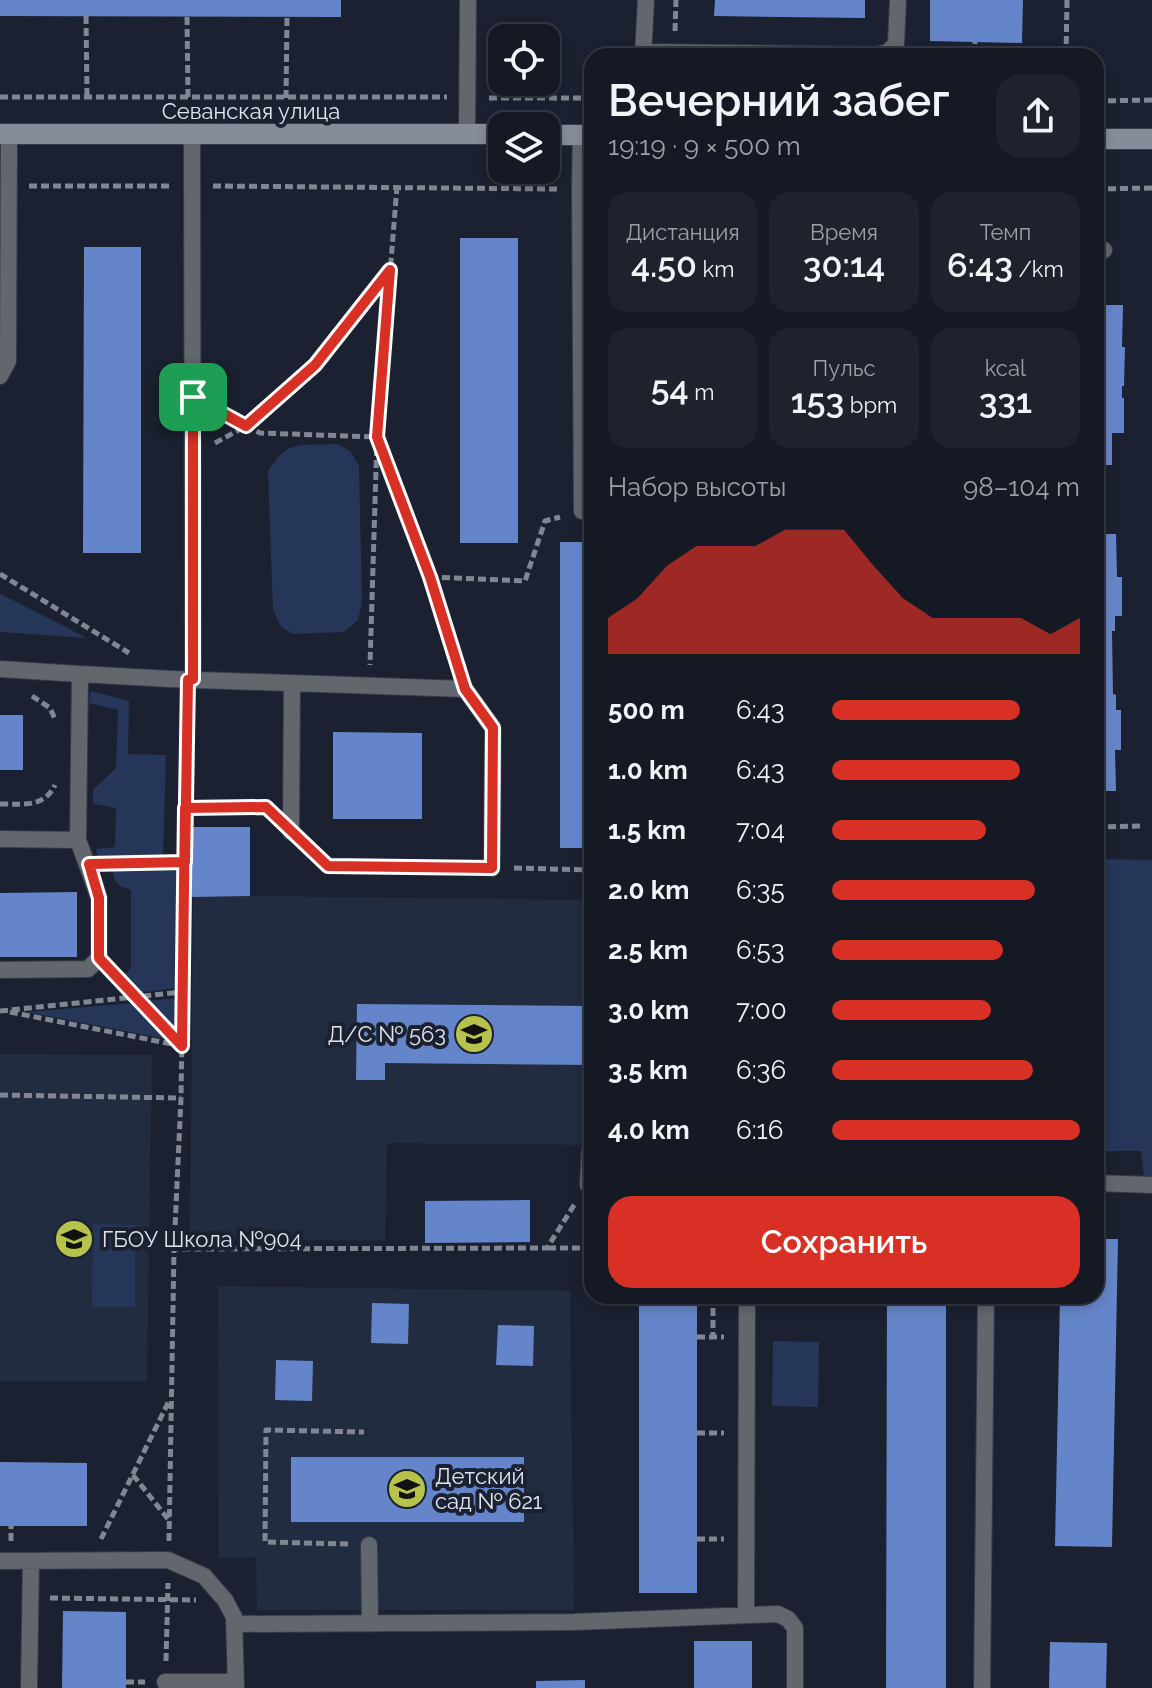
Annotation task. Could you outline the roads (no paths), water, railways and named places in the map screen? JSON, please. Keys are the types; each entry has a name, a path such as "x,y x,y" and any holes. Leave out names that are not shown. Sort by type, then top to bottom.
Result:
{"street":[{"name":"Севанская улица","path":"4,134 488,134"},
{"path":"560,135 584,135"},
{"path":"1104,139 1152,139"}],"lane":[{"path":"467,134 468,0"},
{"path":"643,48 646,0"},
{"path":"892,48 896,44 898,0"},
{"path":"0,376 8,361 4,134"},
{"path":"190,680 192,135"},
{"path":"582,511 580,189 584,153"},
{"path":"0,669 190,680 465,689 493,728 492,868"},
{"path":"0,970 88,969 99,958 99,898 78,840 80,674"},
{"path":"291,832 292,683"},
{"path":"0,839 78,840"},
{"path":"1104,1183 1152,1185"},
{"path":"746,1615 747,1304"},
{"path":"982,1688 986,1304"},
{"path":"369,1545 370,1623"},
{"path":"0,1561 168,1560 204,1576 225,1600 234,1617 236,1685 165,1682"},
{"path":"29,1688 31,1561"},
{"path":"234,1624 574,1622 778,1614 788,1619 795,1628 795,1688"}],"place":[{"name":"Д/C № 563","path":"474,1034"},
{"name":"ГБОУ Школа №904","path":"74,1239"},
{"name":"Детский сад № 621","path":"407,1489"}]}
